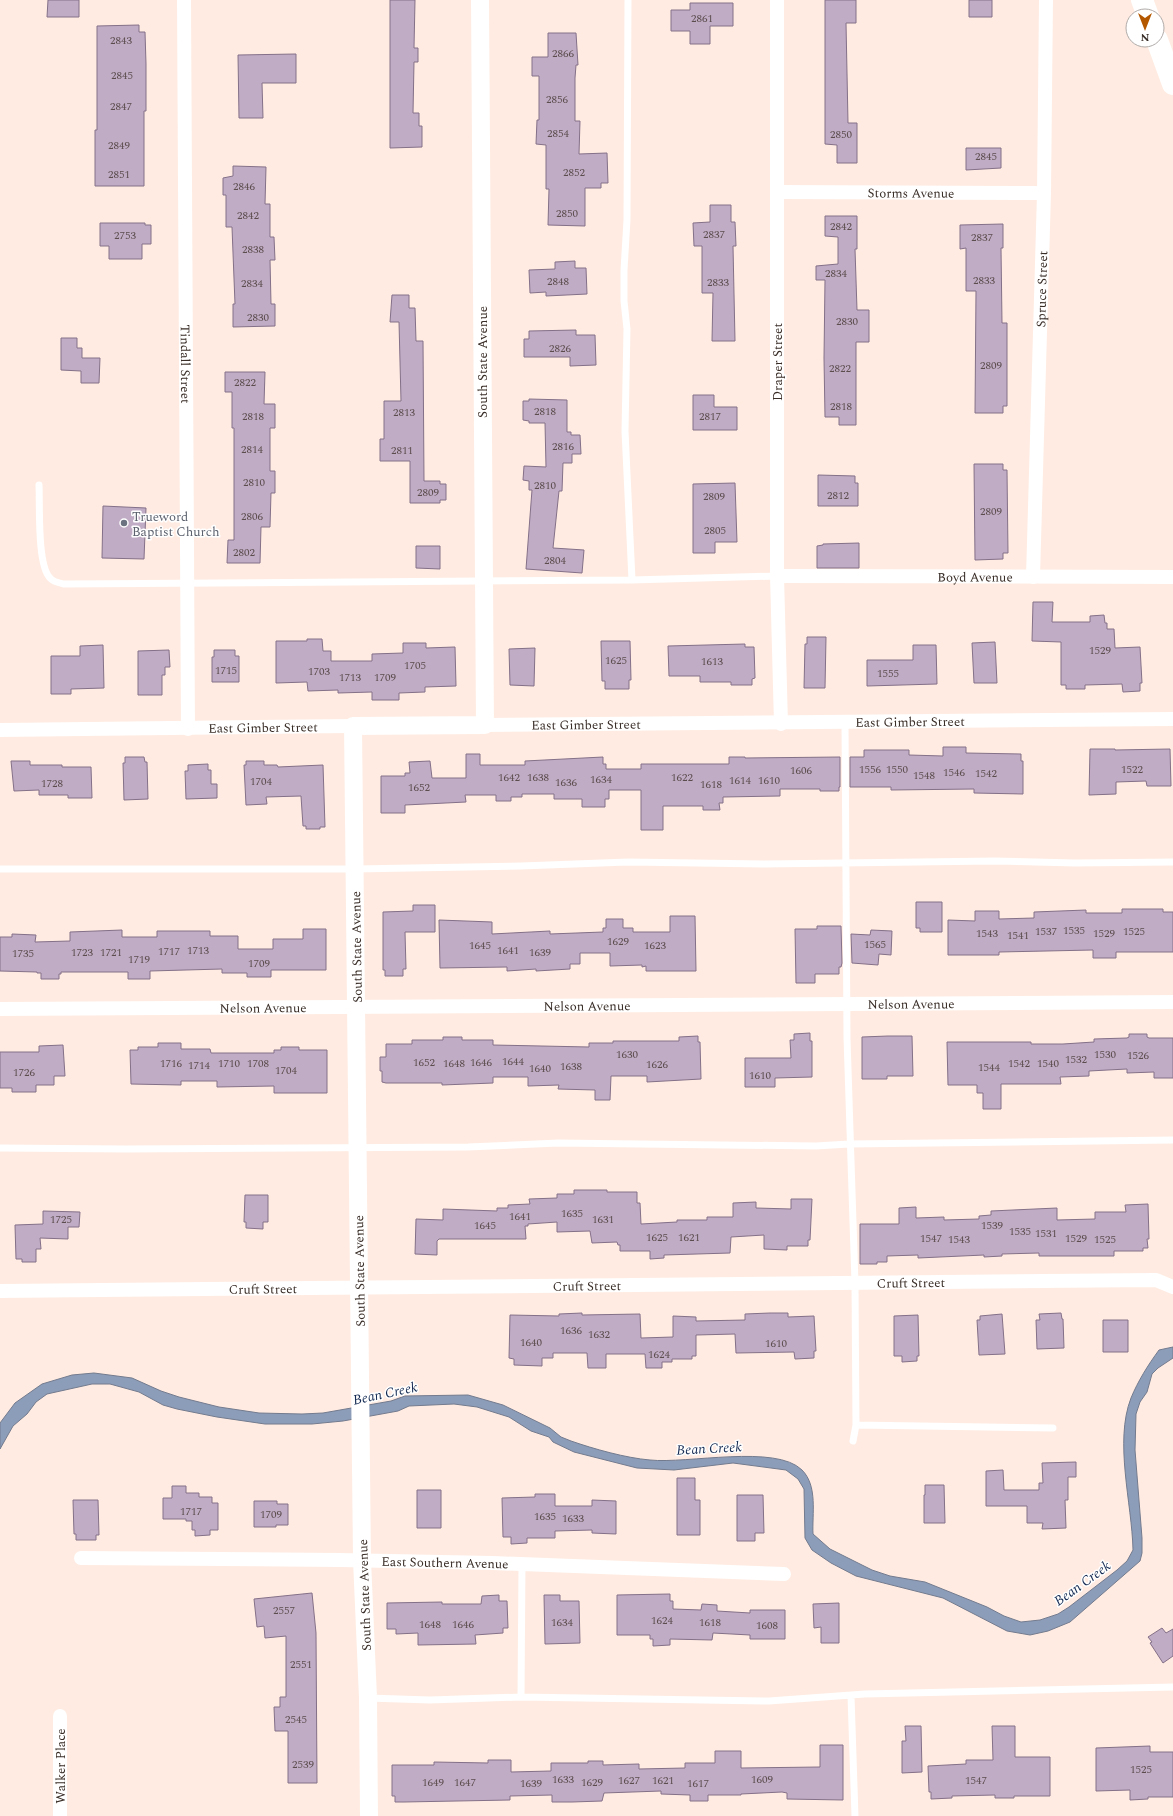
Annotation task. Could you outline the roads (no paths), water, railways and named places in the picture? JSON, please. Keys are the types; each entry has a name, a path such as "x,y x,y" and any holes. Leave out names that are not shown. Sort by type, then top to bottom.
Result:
{"highway":[{"path":"1160,48 1173,84"}],"street":[{"name":"Tindall Street","path":"184,0 188,729"},
{"name":"South State Avenue","path":"480,0 485,725"},
{"name":"Draper Street","path":"777,0 777,576 780,724"},
{"name":"Spruce Street","path":"1033,577 1044,193 1046,0"},
{"name":"Storms Avenue","path":"778,192 1044,193"},
{"name":"Boyd Avenue","path":"777,576 1173,577"},
{"name":"East Gimber Street","path":"0,730 353,726 780,724 1173,719"},
{"name":"South State Avenue","path":"353,726 362,1560 368,1698 369,1816"},
{"name":"Nelson Avenue","path":"0,1009 1173,1002"},
{"name":"Cruft Street","path":"0,1291 1156,1280 1173,1287"},
{"name":"East Southern Avenue","path":"82,1558 362,1560 522,1564 784,1574"},
{"name":"Walker Place","path":"60,1716 60,1816"}],"lane":[{"path":"628,0 627,220 624,301 627,329 625,430 632,580"},
{"path":"39,485 43,558 49,578 54,582 64,584 632,580 777,576"},
{"path":"845,723 848,1003 847,1038 849,1144 855,1283 856,1425 853,1441"},
{"path":"0,869 355,869 521,866 628,862 846,864 994,861 1075,863 1173,862"},
{"path":"0,1148 134,1149 468,1147 558,1143 816,1146 849,1144 1173,1140"},
{"path":"856,1425 1053,1428"},
{"path":"521,1697 522,1564"},
{"path":"368,1698 430,1700 521,1697 769,1701 943,1691 1173,1687"},
{"path":"850,1696 855,1816"}],"water":[{"name":"Bean Creek","path":"1173,1347 1173,1358 1152,1374 1147,1392 1140,1402 1136,1414 1135,1450 1142,1538 1142,1553 1140,1561 1070,1622 1048,1631 1030,1635 1007,1631 943,1598 856,1576 831,1563 812,1550 805,1538 804,1489 798,1479 786,1470 733,1463 674,1470 637,1468 574,1452 553,1442 549,1437 531,1431 509,1417 477,1407 454,1404 409,1406 398,1411 343,1421 312,1424 265,1424 177,1409 163,1405 139,1392 110,1384 92,1384 47,1394 36,1402 27,1414 13,1426 0,1449 0,1423 15,1403 42,1384 72,1375 94,1373 132,1378 179,1397 219,1407 259,1413 323,1413 391,1401 405,1396 468,1395 503,1405 550,1428 561,1437 571,1441 621,1455 641,1459 666,1461 752,1456 790,1462 802,1470 810,1484 813,1500 813,1534 830,1549 872,1570 890,1576 925,1582 1021,1622 1040,1620 1058,1614 1127,1561 1133,1550 1125,1473 1124,1434 1126,1415 1134,1392 1159,1350"}],"place":[{"name":"Trueword Baptist Church","path":"124,523"}]}
